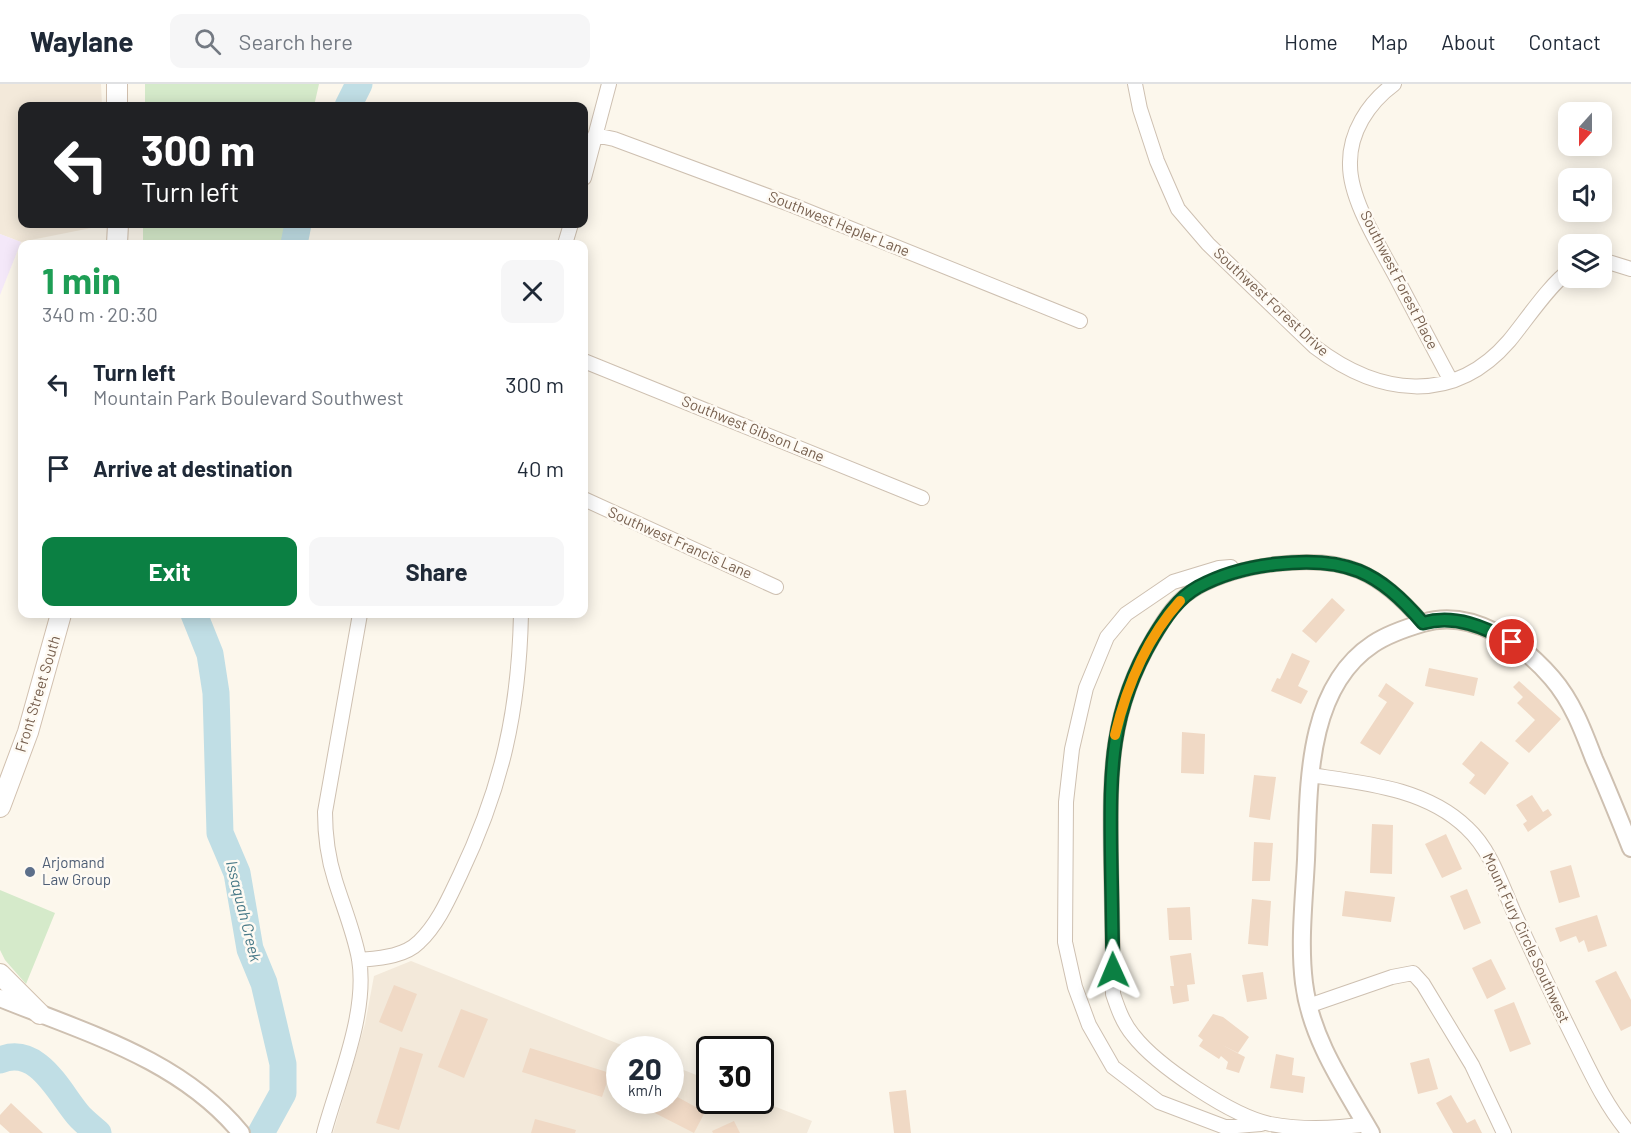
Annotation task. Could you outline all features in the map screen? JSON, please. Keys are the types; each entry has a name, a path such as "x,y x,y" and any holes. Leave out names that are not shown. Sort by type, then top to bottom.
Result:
{"main road":[{"path":"117,84 117,102"},
{"name":"Front Street South","path":"0,807 28,732 60,618"},
{"path":"0,974 40,1014"}],"street":[{"path":"588,162 609,84"},
{"name":"Southwest Forest Drive","path":"1135,84 1140,109 1157,161 1178,209 1208,243 1316,347 1347,368 1385,382 1426,388 1472,373 1492,358 1558,283"},
{"name":"Southwest Forest Place","path":"1394,84 1375,101 1354,136 1350,168 1353,184 1372,232 1451,381"},
{"name":"Southwest Hepler Lane","path":"595,135 614,139 792,205 1080,321"},
{"path":"1612,263 1631,269"},
{"name":"Southwest Gibson Lane","path":"588,363 922,498"},
{"name":"Southwest Francis Lane","path":"588,502 776,587"},
{"path":"1369,1129 1332,1129 1270,1124 1225,1127 1159,1102 1113,1067 1089,1024 1075,987 1065,942 1066,802 1072,749 1086,688 1107,637 1126,614 1173,582 1219,568 1255,567 1303,561 1334,564 1360,571 1382,582 1402,599 1423,623"},
{"path":"1255,567 1220,577 1184,597 1165,618 1129,684 1115,736 1110,784 1113,994 1120,1016 1133,1036 1153,1056 1188,1082 1231,1108 1270,1124"},
{"path":"324,1133 357,1014 359,992 359,960 334,878 325,835 325,812 359,618"},
{"path":"359,960 390,956 405,951 418,942 448,899 467,859 495,792 505,757 517,692 521,618"},
{"path":"1369,1129 1323,1050 1308,1006 1302,953 1310,775 1314,744 1330,696 1356,657 1395,632 1423,623 1452,620 1490,630 1525,651 1553,678 1576,714 1631,848"},
{"name":"Mount Fury Circle Southwest","path":"1310,775 1388,787 1431,804 1467,827 1490,858 1549,988 1603,1097 1629,1133"},
{"path":"1308,1006 1392,977 1413,973 1423,984 1472,1065 1504,1133"},
{"path":"0,998 143,1057 196,1088 241,1133"}],"shaded area":[{"path":"0,84 101,84 102,102 18,102 18,228 91,228 18,241 0,234"},
{"path":"0,234 18,241 18,250 0,295"},
{"path":"411,961 606,1039 606,1114 684,1114 684,1070 696,1075 696,1114 774,1114 774,1106 812,1121 807,1133 333,1133 365,1024 374,976"}],"green space":[{"path":"145,84 319,84 315,102 145,102"},
{"path":"143,228 285,228 282,240 143,240"},
{"path":"0,890 55,913 26,984 5,960 0,950"}],"building":[{"path":"1332,598 1345,610 1316,643 1302,631"},
{"path":"1292,653 1310,661 1298,686 1308,691 1301,704 1271,691 1277,678 1280,679"},
{"path":"1429,668 1478,678 1474,696 1425,686"},
{"path":"1519,681 1561,719 1529,753 1515,741 1535,720 1517,703 1523,697 1513,687"},
{"path":"1386,683 1414,703 1380,755 1360,743 1387,702 1378,696"},
{"path":"1182,732 1205,734 1204,774 1181,773"},
{"path":"1481,741 1509,763 1485,795 1469,783 1475,775 1462,764"},
{"path":"1254,775 1276,777 1270,820 1249,817"},
{"path":"1532,795 1543,812 1548,809 1552,815 1528,832 1523,824 1527,821 1516,805"},
{"path":"1372,824 1393,825 1392,874 1370,873"},
{"path":"1446,834 1462,869 1442,878 1425,844"},
{"path":"1254,842 1273,843 1270,881 1252,881"},
{"path":"1571,865 1580,897 1559,903 1550,871"},
{"path":"1467,889 1481,923 1464,930 1450,896"},
{"path":"1345,891 1395,897 1391,922 1342,916"},
{"path":"1252,899 1271,901 1268,946 1248,944"},
{"path":"1190,907 1192,940 1169,940 1167,908"},
{"path":"1597,915 1607,946 1588,952 1584,940 1579,943 1576,936 1560,942 1555,928"},
{"path":"1191,953 1195,984 1187,985 1189,1001 1173,1004 1170,986 1174,986 1170,956"},
{"path":"1491,959 1506,989 1487,999 1472,968"},
{"path":"1616,971 1631,1000 1631,1026 1621,1031 1595,981"},
{"path":"1263,972 1267,999 1247,1002 1242,975"},
{"path":"394,985 417,994 402,1032 379,1022"},
{"path":"1514,1002 1531,1044 1510,1052 1494,1010"},
{"path":"461,1009 488,1019 464,1078 438,1067"},
{"path":"1213,1014 1223,1017 1249,1037 1238,1053 1222,1045 1245,1057 1239,1073 1226,1069 1228,1062 1221,1056 1219,1059 1199,1046 1203,1040 1198,1036"},
{"path":"400,1047 423,1054 399,1130 376,1123"},
{"path":"530,1048 606,1072 606,1085 602,1097 522,1072"},
{"path":"1276,1054 1294,1058 1292,1075 1305,1077 1303,1093 1270,1088"},
{"path":"1429,1058 1438,1089 1418,1094 1410,1063"},
{"path":"906,1090 911,1133 894,1133 889,1092"},
{"path":"1451,1095 1467,1123 1475,1119 1482,1133 1453,1133 1436,1103"},
{"path":"684,1101 696,1107 696,1114 704,1114 694,1133 657,1114 684,1114"},
{"path":"11,1103 43,1133 10,1133 0,1124 0,1115"},
{"path":"535,1119 576,1130 575,1133 531,1133"},
{"path":"734,1121 740,1133 713,1133 712,1131"}],"waterway":[{"name":"Issaquah Creek","path":"350,102 359,84"},
{"name":"Issaquah Creek","path":"295,240 297,228"},
{"name":"Issaquah Creek","path":"196,618 210,654 216,693 220,833 237,873 250,949 264,983 283,1064 283,1093 261,1133"},
{"name":"Issaquah Creek","path":"0,1060 14,1057 26,1059 37,1065 47,1074 80,1117 98,1133"}],"slow traffic":[{"path":"1115,735 1129,684 1139,662 1165,618 1180,601"}],"place":[{"name":"Arjomand Law Group","path":"30,872"}],"route":[{"path":"1113,970 1110,784 1115,736 1129,684 1139,662 1165,618 1184,597 1197,587 1220,577 1255,567 1303,561 1324,562 1360,571 1382,582 1402,599 1423,623 1452,620 1469,623 1490,630 1512,642"}]}
